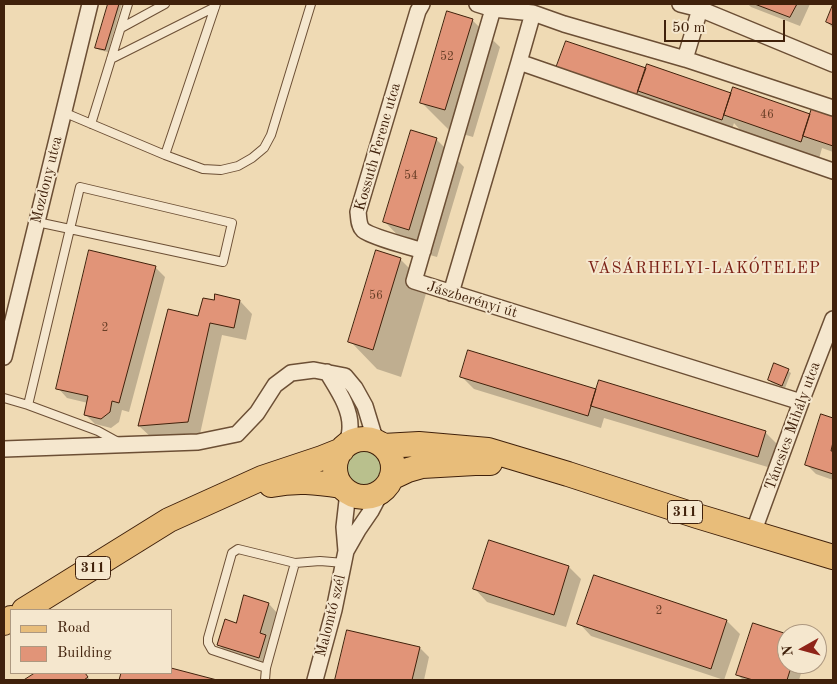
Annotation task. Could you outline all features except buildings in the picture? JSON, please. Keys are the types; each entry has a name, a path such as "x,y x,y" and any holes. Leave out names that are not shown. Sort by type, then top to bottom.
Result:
{"main road":[{"name":"311","path":"26,609 169,520 262,478 322,458 361,439 379,444 419,444 488,450 833,557"},
{"path":"379,444 388,451 392,461 393,471 386,485"},
{"path":"344,447 336,459 335,470 338,480 344,489"},
{"name":"311","path":"200,505 255,488 287,482 308,481 344,489 356,496 366,497 375,495 408,470 422,466 475,462 537,465"}],"street":[{"name":"Mozdony utca","path":"4,356 90,4"},
{"name":"Kossuth Ferenc utca","path":"422,4 418,11 358,212 359,223 363,230 423,251"},
{"path":"477,4 493,9 533,13 564,24 686,59 833,108"},
{"path":"680,4 700,9 833,64"},
{"name":"Jászberényi út","path":"493,9 414,282 801,402"},
{"path":"686,59 700,9"},
{"path":"451,293 533,13"},
{"path":"519,62 833,171"},
{"name":"Táncsics Mihály utca","path":"754,533 833,319"},
{"path":"4,449 198,442 237,434 257,413 276,385 291,374 314,370 344,376 355,388 379,444"},
{"path":"327,372 347,410 350,428 344,447"},
{"name":"Malomtó szél","path":"345,557 358,530 386,485"},
{"name":"Malomtó szél","path":"315,680 334,610 345,557 344,489"}],"lane":[{"path":"91,124 128,4"},
{"path":"121,28 165,4"},
{"path":"63,112 203,169 221,170 238,166 264,148 271,135 311,4"},
{"path":"111,60 215,6"},
{"path":"165,155 215,6"},
{"path":"28,405 70,229 80,187 232,223 223,262 70,229 37,222"},
{"path":"4,398 98,431 123,445"},
{"path":"266,668 212,650 208,643 232,553 238,549 295,563 345,557"},
{"path":"265,680 266,668 295,563"}],"green space":[{"path":"364,447 379,453 385,468 379,483 364,489 349,483 343,468 349,453"}],"district":[{"name":"VÁSÁRHELYI-LAKÓTELEP","path":"704,269"}]}
